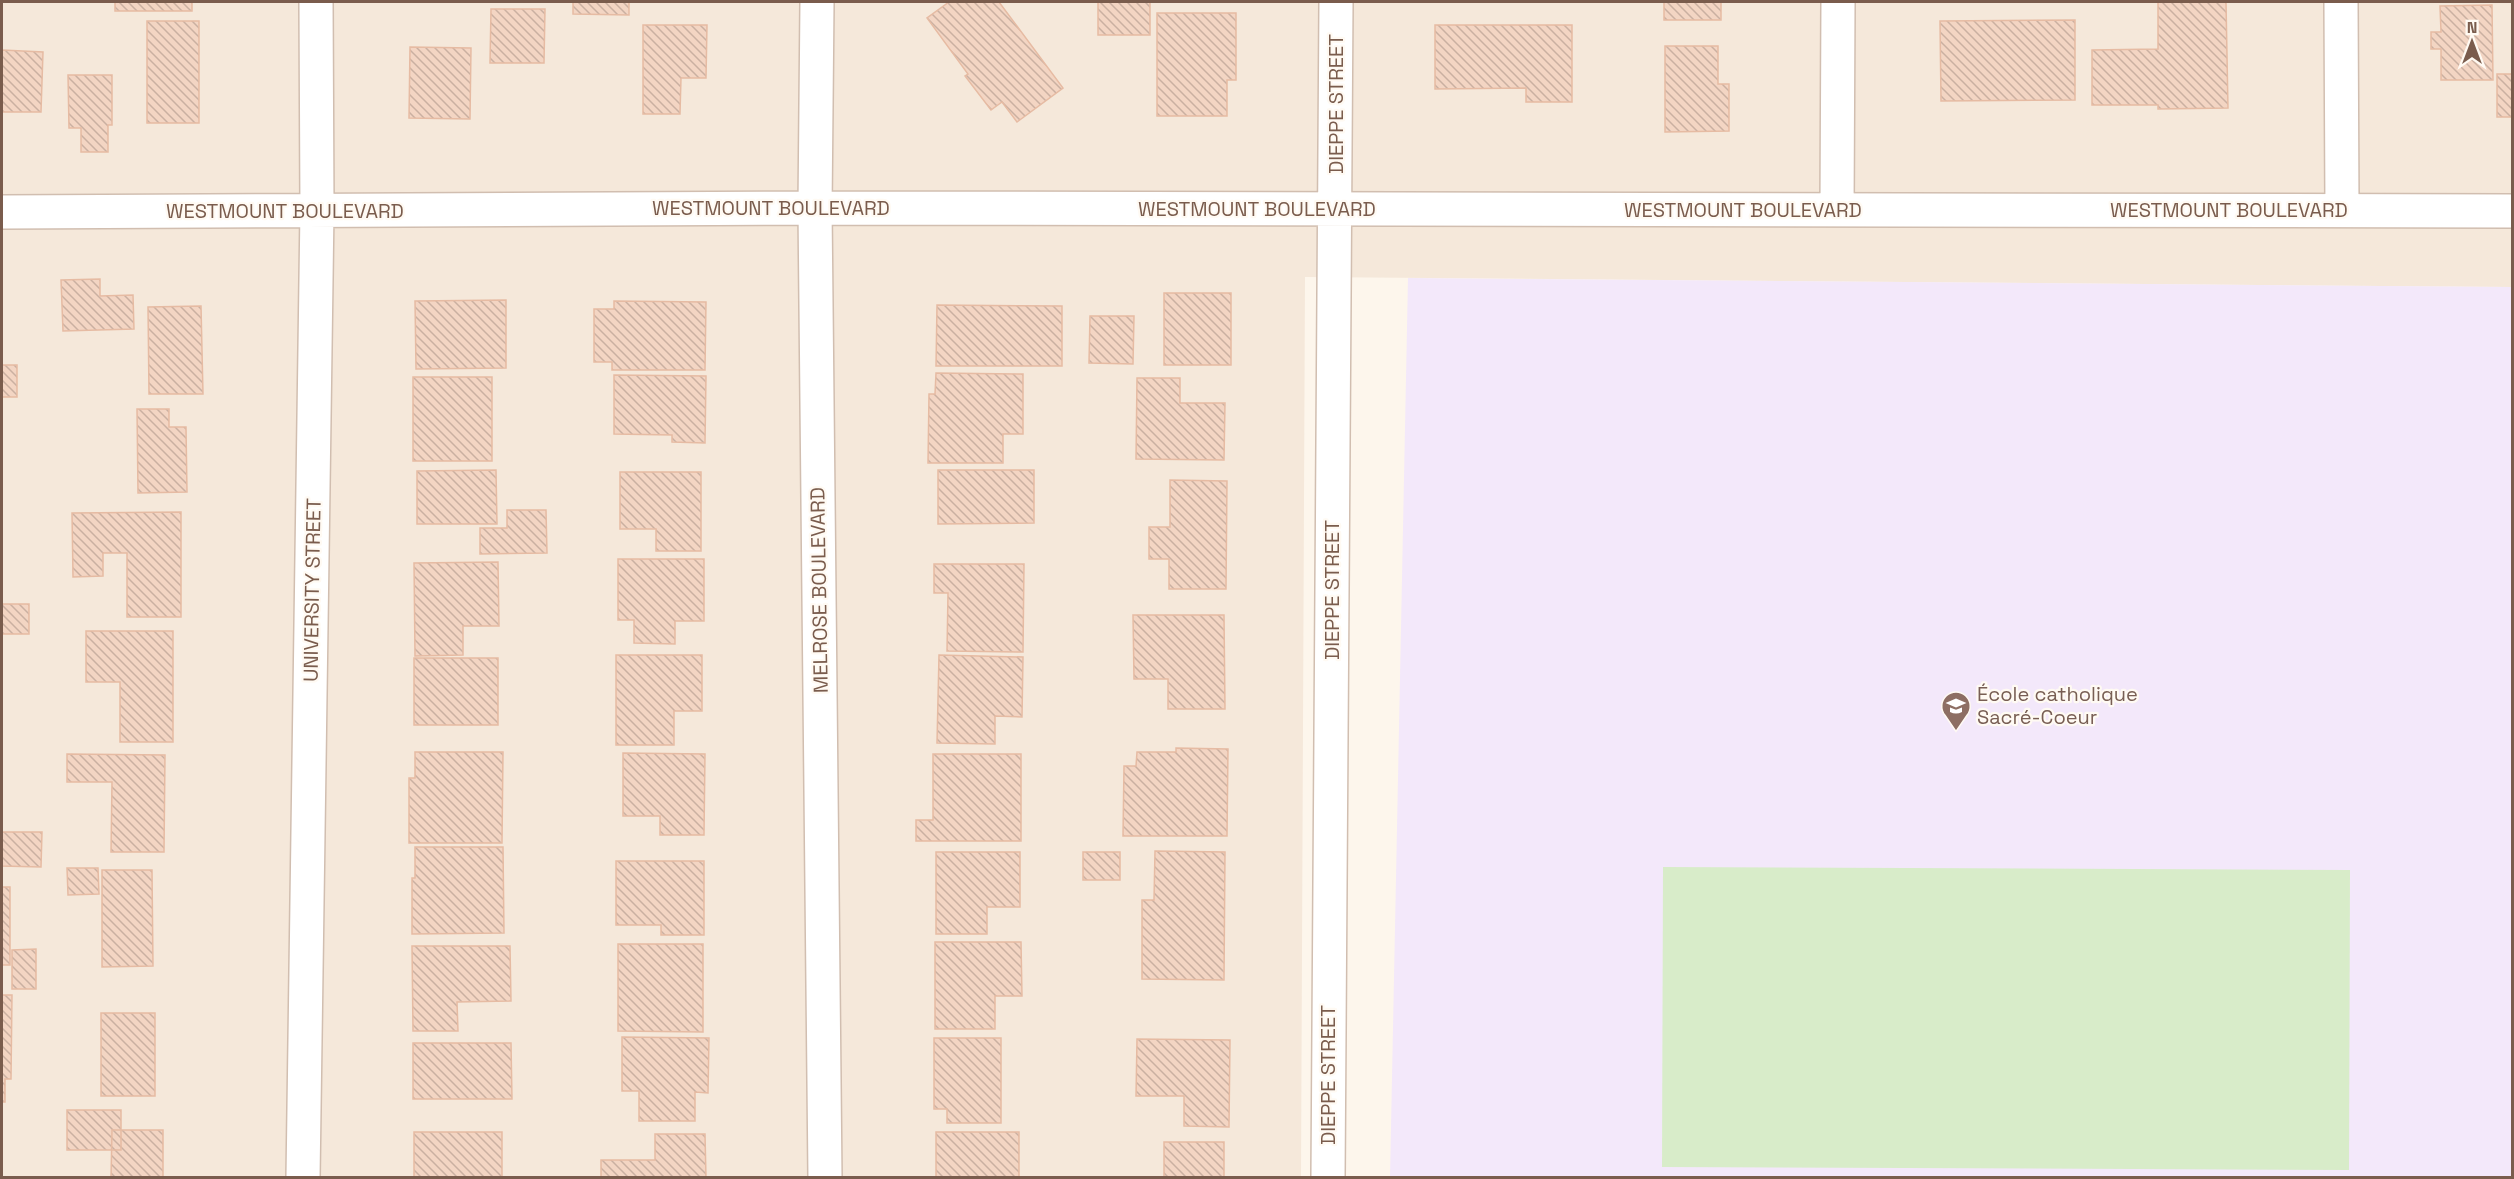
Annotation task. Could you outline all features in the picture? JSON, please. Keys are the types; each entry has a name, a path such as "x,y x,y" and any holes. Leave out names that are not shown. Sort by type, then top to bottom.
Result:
{"street":[{"name":"UNIVERSITY STREET","path":"303,1178 318,210 316,2"},
{"name":"MELROSE BOULEVARD","path":"817,2 815,208 825,1178"},
{"name":"DIEPPE STREET","path":"1328,1178 1336,2"},
{"path":"1837,210 1838,2"},
{"path":"2341,2 2342,210"},
{"name":"WESTMOUNT BOULEVARD","path":"2,212 815,208 2512,211"}],"shaded area":[{"path":"2,2 2512,2 2512,287 1305,277 1301,1177 2,1178"},
{"name":"École catholique Sacré-Coeur","path":"1408,278 2512,287 2512,1177 1390,1178"}],"green space":[{"path":"1663,867 2350,870 2349,1170 1662,1167"}],"building":[{"path":"115,2 192,2 192,11 115,11"},
{"path":"573,2 629,2 629,15 573,14"},
{"path":"949,2 999,2 1063,88 1017,122 1002,102 991,110 965,76 968,74 927,18"},
{"path":"1098,2 1150,2 1150,35 1098,35"},
{"path":"1664,2 1721,2 1721,20 1664,20"},
{"path":"2158,2 2226,2 2228,108 2158,109 2158,105 2092,105 2092,50 2158,49"},
{"path":"2492,5 2493,80 2441,80 2441,49 2431,49 2431,32 2441,32 2440,6"},
{"path":"491,9 545,9 544,63 490,63"},
{"path":"1157,13 1236,13 1236,80 1227,80 1227,116 1157,116"},
{"path":"2075,20 2075,100 1941,101 1940,21"},
{"path":"147,21 199,21 199,123 147,123"},
{"path":"643,25 707,25 706,78 681,78 680,114 643,114"},
{"path":"1435,25 1572,25 1572,102 1526,102 1526,88 1435,89"},
{"path":"1665,46 1718,46 1718,84 1729,84 1729,131 1665,132"},
{"path":"410,47 471,48 470,119 409,118"},
{"path":"2,50 43,52 41,112 2,112"},
{"path":"2497,74 2512,74 2512,117 2497,117"},
{"path":"68,75 112,75 112,125 108,125 108,152 81,152 81,128 69,128"},
{"path":"100,279 100,296 133,295 134,329 63,331 61,280"},
{"path":"1164,293 1231,293 1231,365 1164,365"},
{"path":"506,300 506,368 416,369 415,301"},
{"path":"614,301 706,302 705,370 612,370 612,362 594,362 594,309 614,309"},
{"path":"937,305 1062,306 1062,366 936,366"},
{"path":"201,306 203,394 149,394 148,307"},
{"path":"1090,316 1134,316 1133,364 1089,363"},
{"path":"2,365 17,365 17,397 2,397"},
{"path":"936,373 1023,374 1023,434 1003,434 1003,463 928,463 929,394 935,394"},
{"path":"614,375 706,376 705,443 672,442 672,435 614,434"},
{"path":"413,377 492,377 492,461 413,461"},
{"path":"1137,378 1180,378 1180,403 1225,403 1224,460 1136,459"},
{"path":"137,409 169,409 169,427 186,427 187,492 138,493"},
{"path":"496,470 497,524 417,524 417,471"},
{"path":"938,470 1034,470 1034,523 938,524"},
{"path":"620,472 701,472 701,551 656,551 656,529 620,529"},
{"path":"1170,480 1227,481 1226,589 1169,589 1169,559 1149,559 1149,527 1170,527"},
{"path":"507,510 546,510 547,553 480,554 480,528 507,528"},
{"path":"181,512 181,617 127,617 127,553 103,553 103,576 73,577 72,513"},
{"path":"618,559 704,559 704,621 675,621 675,644 634,643 634,620 618,620"},
{"path":"498,562 499,626 463,626 463,655 415,656 414,563"},
{"path":"934,564 1024,564 1023,652 947,651 948,593 934,593"},
{"path":"2,604 29,604 29,634 2,634"},
{"path":"1133,615 1224,615 1225,709 1168,709 1168,679 1134,679"},
{"path":"86,631 173,631 173,742 120,742 120,682 86,682"},
{"path":"616,655 702,655 702,711 674,711 674,745 616,745"},
{"path":"939,655 1023,657 1022,717 995,716 995,744 937,743"},
{"path":"414,658 498,658 498,725 414,725"},
{"path":"1176,748 1228,749 1227,836 1123,836 1124,766 1136,766 1137,752 1176,752"},
{"path":"415,752 503,752 502,843 409,843 409,778 415,778"},
{"path":"623,753 705,754 704,835 660,835 660,816 623,816"},
{"path":"67,754 165,755 164,852 111,852 112,782 67,782"},
{"path":"933,754 1021,754 1021,841 916,841 916,820 933,820"},
{"path":"2,832 42,832 41,867 2,866"},
{"path":"415,847 503,847 504,933 412,934 412,878 415,878"},
{"path":"1155,851 1225,852 1224,980 1142,979 1142,900 1154,900"},
{"path":"936,852 1020,852 1020,907 987,907 987,934 936,934"},
{"path":"1083,852 1120,852 1120,880 1083,880"},
{"path":"616,861 704,861 704,935 661,935 661,925 616,925"},
{"path":"67,868 98,868 99,894 68,895"},
{"path":"102,870 152,870 153,966 102,967"},
{"path":"2,887 10,887 10,965 2,965"},
{"path":"935,942 1021,942 1022,996 995,996 995,1029 935,1029"},
{"path":"618,944 703,944 703,1032 618,1031"},
{"path":"412,946 510,946 511,1001 457,1002 458,1031 413,1031"},
{"path":"36,949 36,989 12,989 12,950"},
{"path":"2,995 12,995 11,1079 5,1079 5,1102 2,1102"},
{"path":"101,1013 155,1013 155,1096 101,1096"},
{"path":"622,1037 709,1038 708,1093 695,1092 695,1121 639,1121 639,1091 622,1091"},
{"path":"934,1038 1001,1038 1001,1123 947,1123 947,1109 934,1109"},
{"path":"1137,1039 1230,1040 1229,1127 1184,1126 1184,1096 1136,1096"},
{"path":"413,1043 511,1043 512,1099 413,1099"},
{"path":"67,1110 121,1110 121,1150 67,1150"},
{"path":"112,1130 163,1130 163,1178 111,1178"},
{"path":"414,1132 502,1132 502,1178 414,1178"},
{"path":"936,1132 1019,1132 1019,1178 936,1178"},
{"path":"655,1134 705,1134 706,1178 601,1178 601,1160 655,1160"},
{"path":"1164,1142 1224,1142 1224,1178 1164,1178"}],"place":[{"name":"École catholique Sacré-Coeur","path":"1956,732"}]}
